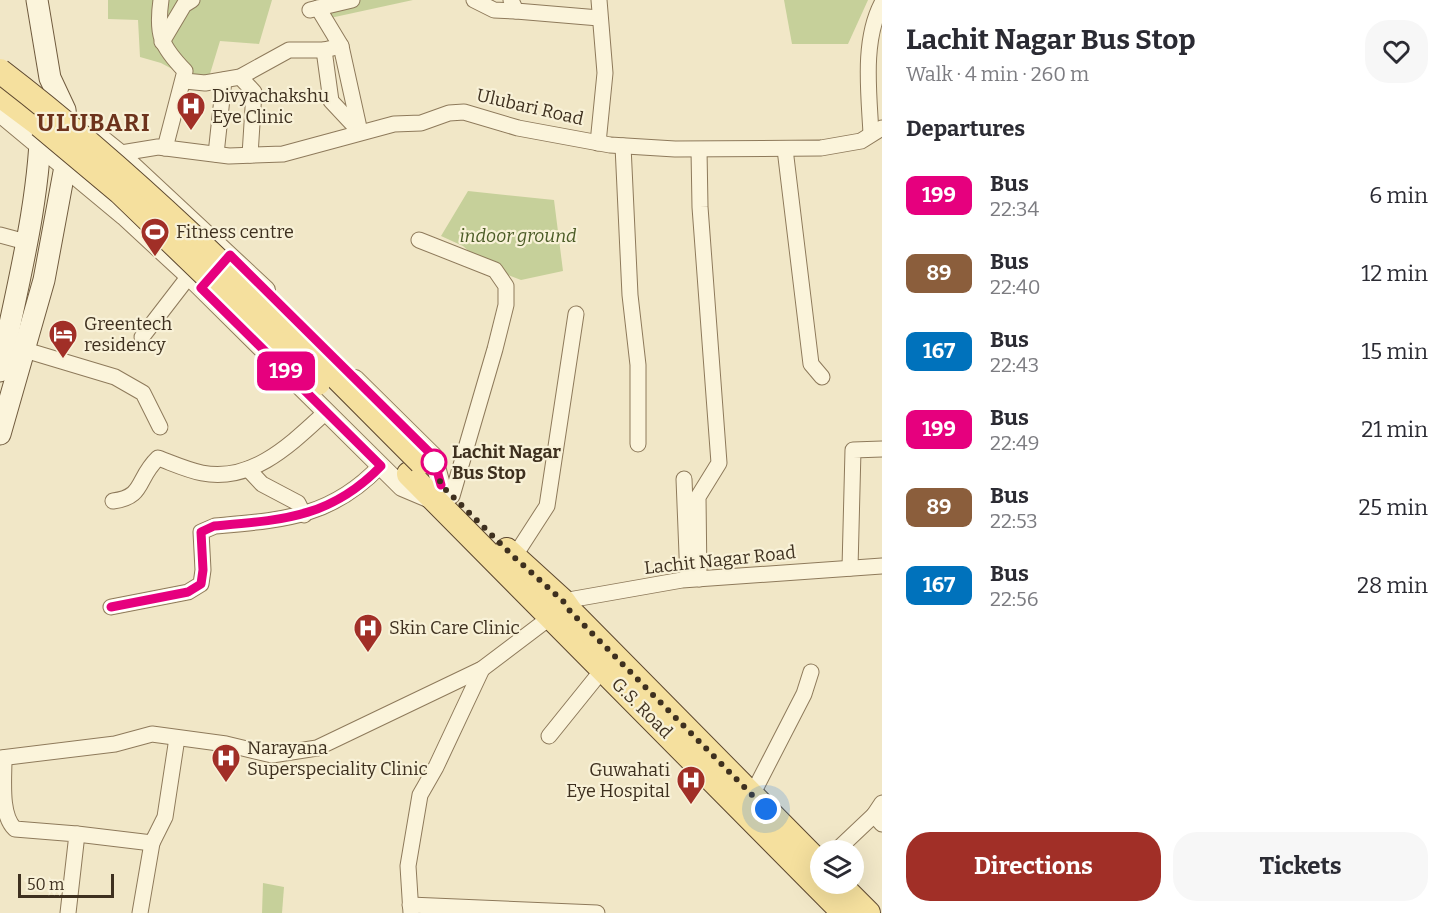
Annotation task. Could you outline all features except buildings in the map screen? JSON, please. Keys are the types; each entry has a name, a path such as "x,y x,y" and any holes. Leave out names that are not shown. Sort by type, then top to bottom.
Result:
{"main road":[{"path":"0,370 26,242 40,146 46,85 37,0"},
{"path":"0,71 89,142 163,208 415,468"},
{"path":"0,434 44,280 66,169 69,145 65,111 46,85"},
{"path":"0,95 120,192 339,403 444,495"},
{"name":"G.S. Road","path":"444,495 514,557 557,608 603,669 844,913"},
{"name":"G.S. Road","path":"444,495 557,608 570,611 810,854"},
{"path":"849,894 868,913"}],"street":[{"path":"161,0 158,24 162,42 185,71 185,81 165,148"},
{"path":"162,42 184,5 192,0"},
{"path":"352,0 314,9 341,46 360,132"},
{"path":"474,0 494,10 514,6 599,18"},
{"path":"598,143 605,74 599,0"},
{"path":"877,131 869,65 873,28 882,3"},
{"path":"185,81 205,83 240,77 289,50 324,50 341,46"},
{"path":"324,50 331,101 360,132"},
{"path":"0,59 46,85"},
{"path":"240,77 254,92 250,155"},
{"path":"216,154 224,80"},
{"path":"65,111 118,152 230,255 433,456 444,495"},
{"name":"Ulubari Road","path":"66,169 118,152 165,148 216,154 283,154 394,124 421,123 449,113 464,112 518,128 598,143 699,150 821,148 861,141 877,131"},
{"path":"0,113 124,216 402,487 444,495"},
{"path":"623,146 630,295 638,365 638,444"},
{"path":"785,149 812,364 822,377"},
{"path":"693,579 698,496 719,463 700,207 699,150"},
{"path":"142,337 189,277 207,234"},
{"path":"0,235 26,242"},
{"path":"419,240 495,270 506,286 506,305 495,349 444,495"},
{"path":"189,277 230,255"},
{"path":"514,557 547,506 576,314"},
{"path":"25,350 115,377 142,393 160,427"},
{"path":"112,501 129,499 135,494 145,470 158,458 203,473 238,473 248,469 272,459 326,412"},
{"path":"850,568 853,450 882,449"},
{"path":"111,607 188,592 201,584 203,570 201,532 214,526 304,515 360,487 381,466"},
{"path":"248,469 262,484 298,504 304,515"},
{"path":"684,478 693,579"},
{"name":"Lachit Nagar Road","path":"557,608 693,579 882,566"},
{"path":"152,843 15,829 9,824 4,814 2,758 115,744 152,734 226,744 272,755 317,747 482,669 557,608"},
{"path":"482,669 436,767 420,795 408,866 411,909 597,913"},
{"path":"549,736 603,669"},
{"path":"752,795 804,694 812,672"},
{"path":"140,913 152,843 165,817 177,738"},
{"path":"849,840 879,814"},
{"path":"68,913 77,834"}],"green space":[{"path":"108,0 272,0 259,44 220,41 206,87 161,63 140,57 138,20 108,19"},
{"path":"317,0 413,0 321,20"},
{"path":"784,0 868,0 848,44 792,44"},
{"name":"indoor ground","path":"468,191 554,200 563,271 521,280 485,266 463,246 441,236"},
{"path":"263,883 284,887 282,913 262,913"}],"bus line":[{"name":"199","path":"111,607 188,592 201,584 203,570 201,532 214,526 283,520 304,515 360,487 381,466 201,288 230,255 433,456 441,485"}],"place":[{"name":"Divyachakshu Eye Clinic","path":"191,132"},
{"name":"Fitness centre","path":"155,258"},
{"name":"Greentech residency","path":"63,360"},
{"name":"Lachit Nagar Bus Stop","path":"434,462"},
{"name":"Skin Care Clinic","path":"368,654"},
{"name":"Narayana Superspeciality Clinic","path":"226,784"},
{"name":"Guwahati Eye Hospital","path":"691,806"}],"district":[{"name":"ULUBARI","path":"94,123"}],"route":[{"path":"434,462 433,456 441,485 514,557 563,601 570,611 766,809"}]}
